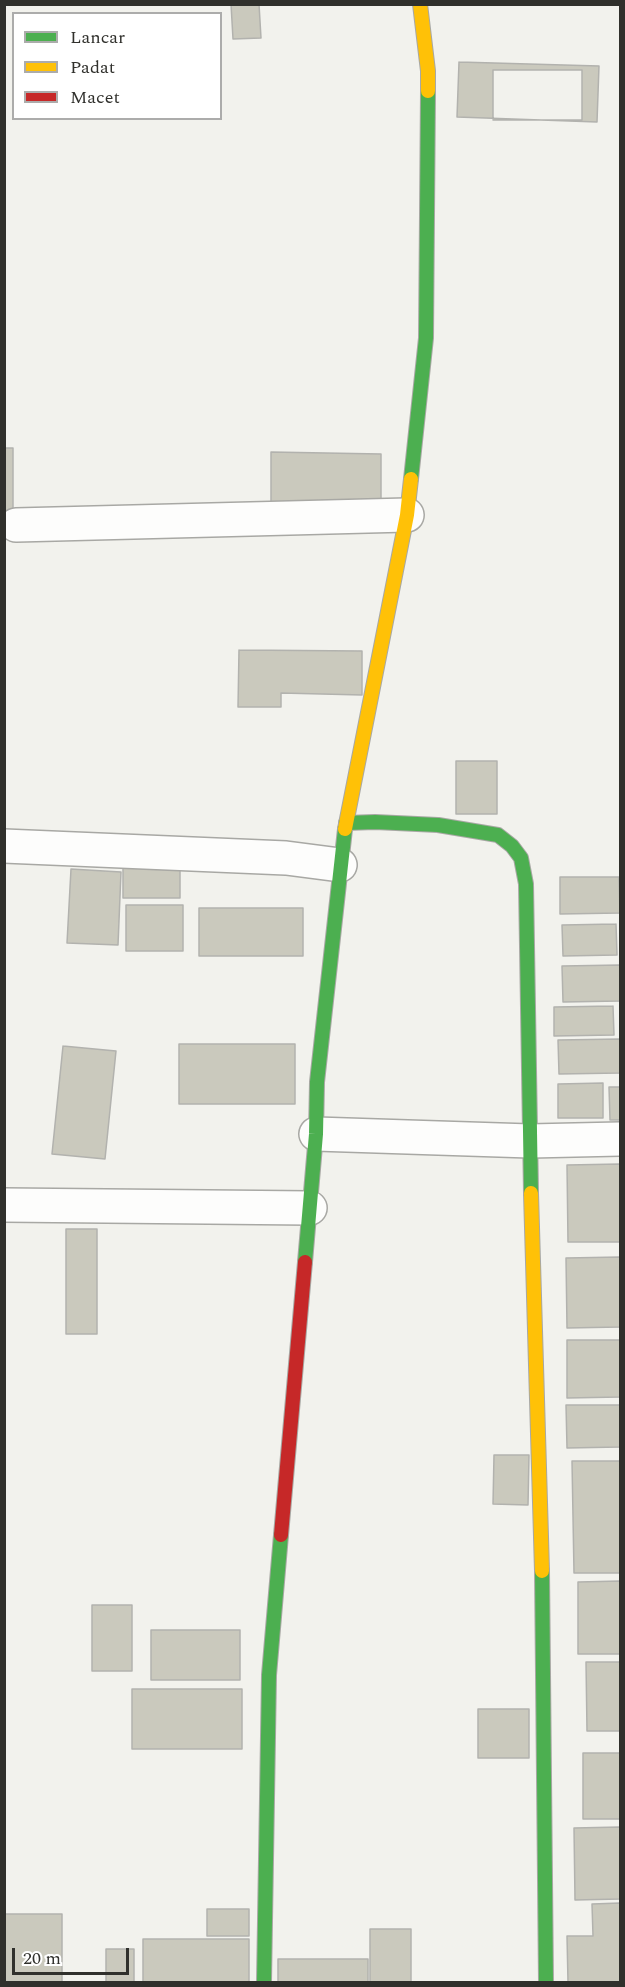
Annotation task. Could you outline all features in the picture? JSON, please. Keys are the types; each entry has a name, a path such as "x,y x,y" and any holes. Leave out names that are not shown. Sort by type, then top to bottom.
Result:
{"street":[{"path":"264,1983 269,1675 316,1134 317,1082 346,823 407,515 426,338 428,71 420,4"},
{"path":"16,525 407,515"},
{"path":"346,823 438,825 498,835 512,846 521,858 526,884 530,1141 542,1588 546,1983"},
{"path":"4,846 286,858 340,865"},
{"path":"316,1134 530,1141 621,1139"},
{"path":"4,1205 310,1208"}],"building":[{"path":"231,4 259,4 261,38 233,39"},
{"path":"459,62 599,66 597,122 457,117"},
{"path":"493,70 582,70 582,120 493,120"},
{"path":"4,448 13,448 13,535 4,535"},
{"path":"271,452 381,454 381,509 271,507"},
{"path":"239,650 362,651 362,695 281,693 281,707 238,707"},
{"path":"456,761 497,761 497,814 456,814"},
{"path":"123,863 180,863 180,898 123,898"},
{"path":"71,869 121,872 118,945 67,943"},
{"path":"560,877 619,877 620,913 560,914"},
{"path":"126,905 183,905 183,951 126,951"},
{"path":"199,908 303,908 303,956 199,956"},
{"path":"616,924 617,955 563,956 562,925"},
{"path":"620,965 620,1001 563,1002 562,966"},
{"path":"613,1006 614,1035 554,1036 554,1007"},
{"path":"620,1039 620,1073 559,1074 558,1040"},
{"path":"179,1044 295,1044 295,1104 179,1104"},
{"path":"63,1046 116,1051 105,1159 52,1154"},
{"path":"603,1083 603,1118 558,1118 558,1084"},
{"path":"609,1087 620,1087 620,1120 610,1120"},
{"path":"620,1164 620,1242 568,1242 567,1165"},
{"path":"66,1229 97,1229 97,1334 66,1334"},
{"path":"620,1257 620,1327 567,1328 566,1258"},
{"path":"567,1340 620,1340 620,1397 567,1398"},
{"path":"566,1405 620,1405 620,1447 567,1448"},
{"path":"494,1455 529,1455 528,1505 493,1504"},
{"path":"572,1461 620,1461 620,1573 574,1573"},
{"path":"620,1581 620,1654 578,1654 578,1582"},
{"path":"92,1605 132,1605 132,1671 92,1671"},
{"path":"151,1630 240,1630 240,1680 151,1680"},
{"path":"586,1662 620,1662 620,1731 587,1731"},
{"path":"132,1689 242,1689 242,1749 132,1749"},
{"path":"478,1709 529,1709 529,1758 478,1758"},
{"path":"583,1753 620,1753 620,1819 583,1819"},
{"path":"620,1827 620,1899 575,1900 574,1828"},
{"path":"620,1903 620,1982 568,1982 567,1936 593,1936 592,1904"},
{"path":"207,1909 249,1909 249,1936 207,1936"},
{"path":"5,1914 62,1914 62,1982 5,1982"},
{"path":"370,1929 411,1929 411,1982 370,1982"},
{"path":"143,1939 249,1939 249,1982 143,1982"},
{"path":"106,1949 134,1949 134,1982 106,1982"},
{"path":"278,1959 368,1959 368,1982 278,1982"}],"traffic: fast":[{"path":"411,479 426,338 428,91"},
{"path":"346,823 438,825 498,835 512,846 521,858 526,884 531,1193"},
{"path":"305,1262 316,1134 317,1082 345,829"},
{"path":"264,1982 269,1675 281,1535"},
{"path":"542,1571 546,1982"}],"traffic: slow":[{"path":"420,4 428,71 428,91"},
{"path":"345,829 407,515 411,479"},
{"path":"531,1193 542,1571"}],"traffic: jam":[{"path":"281,1535 305,1262"}]}
